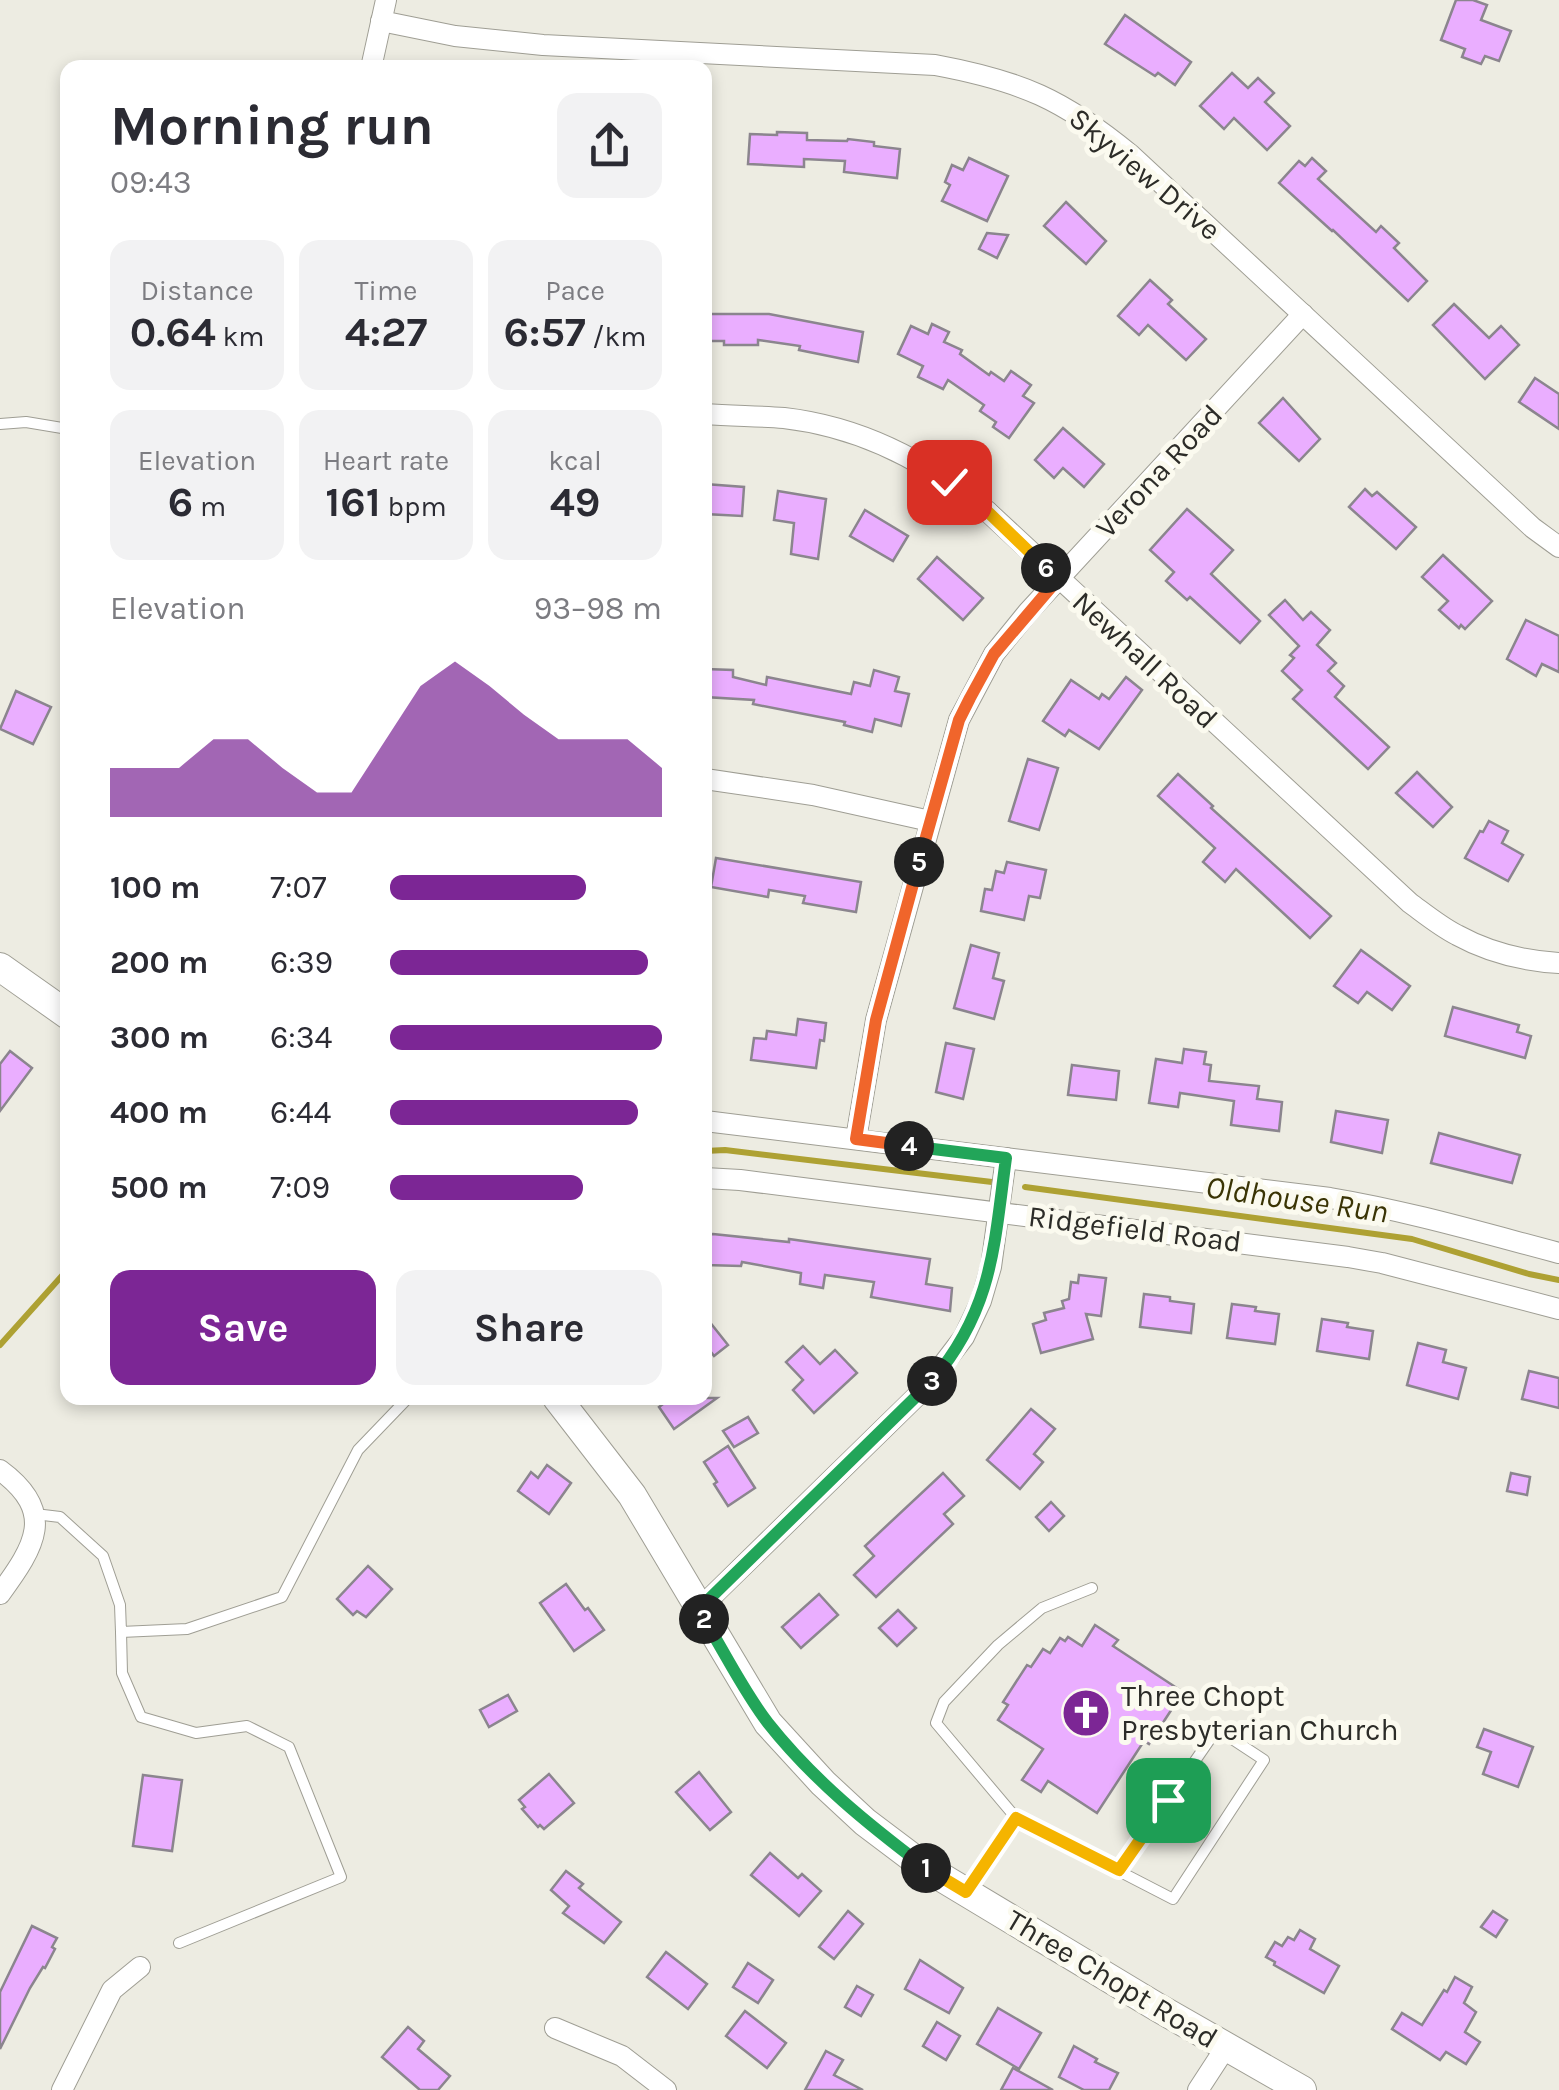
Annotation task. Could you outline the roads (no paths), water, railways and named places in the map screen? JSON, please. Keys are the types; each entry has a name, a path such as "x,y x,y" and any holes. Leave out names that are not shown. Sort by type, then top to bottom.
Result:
{"main road":[{"path":"0,966 60,1009"},
{"name":"Three Chopt Road","path":"561,1405 632,1495 768,1723 823,1783 926,1868 1302,2090"}],"street":[{"path":"373,60 384,10"},
{"name":"Skyview Drive","path":"384,10 456,36 934,65 1029,89 1094,124 1131,155 1559,547"},
{"name":"Verona Road","path":"856,1139 876,1020 959,720 970,698 994,654 1058,579 1303,314"},
{"name":"Newhall Road","path":"712,414 810,422 849,432 910,456 965,493 1410,903 1457,936 1501,954 1559,964"},
{"path":"712,779 813,795 930,822"},
{"name":"Ridgefield Road","path":"712,1122 1311,1195 1452,1223 1559,1253"},
{"path":"699,1609 944,1367 981,1301 991,1267 1006,1158"},
{"name":"Ridgefield Road","path":"712,1179 1365,1260 1559,1310"},
{"path":"0,1470 28,1495 34,1514 27,1554 0,1594"},
{"path":"62,2090 112,1990 140,1968"},
{"path":"555,2028 622,2056 666,2090"},
{"path":"1198,2090 1226,2047"}],"lane":[{"path":"0,424 26,422 60,428"},
{"path":"121,1632 187,1629 282,1597 358,1450 401,1405"},
{"path":"34,1514 60,1517 103,1556 120,1605 122,1673 141,1717 196,1733 248,1726 289,1747 341,1877 179,1943"},
{"path":"1092,1588 1042,1608 998,1646 944,1702 936,1722 1016,1818 1173,1900 1264,1760 1217,1729 1119,1870"},
{"path":"966,1892 1016,1818"}],"waterway":[{"name":"Oldhouse Run","path":"712,1151 992,1182"},
{"name":"Oldhouse Run","path":"1025,1187 1412,1239 1559,1280"},
{"name":"Oldhouse Run","path":"0,1345 60,1278"}],"place":[{"name":"Three Chopt Presbyterian Church","path":"1086,1713"}]}
